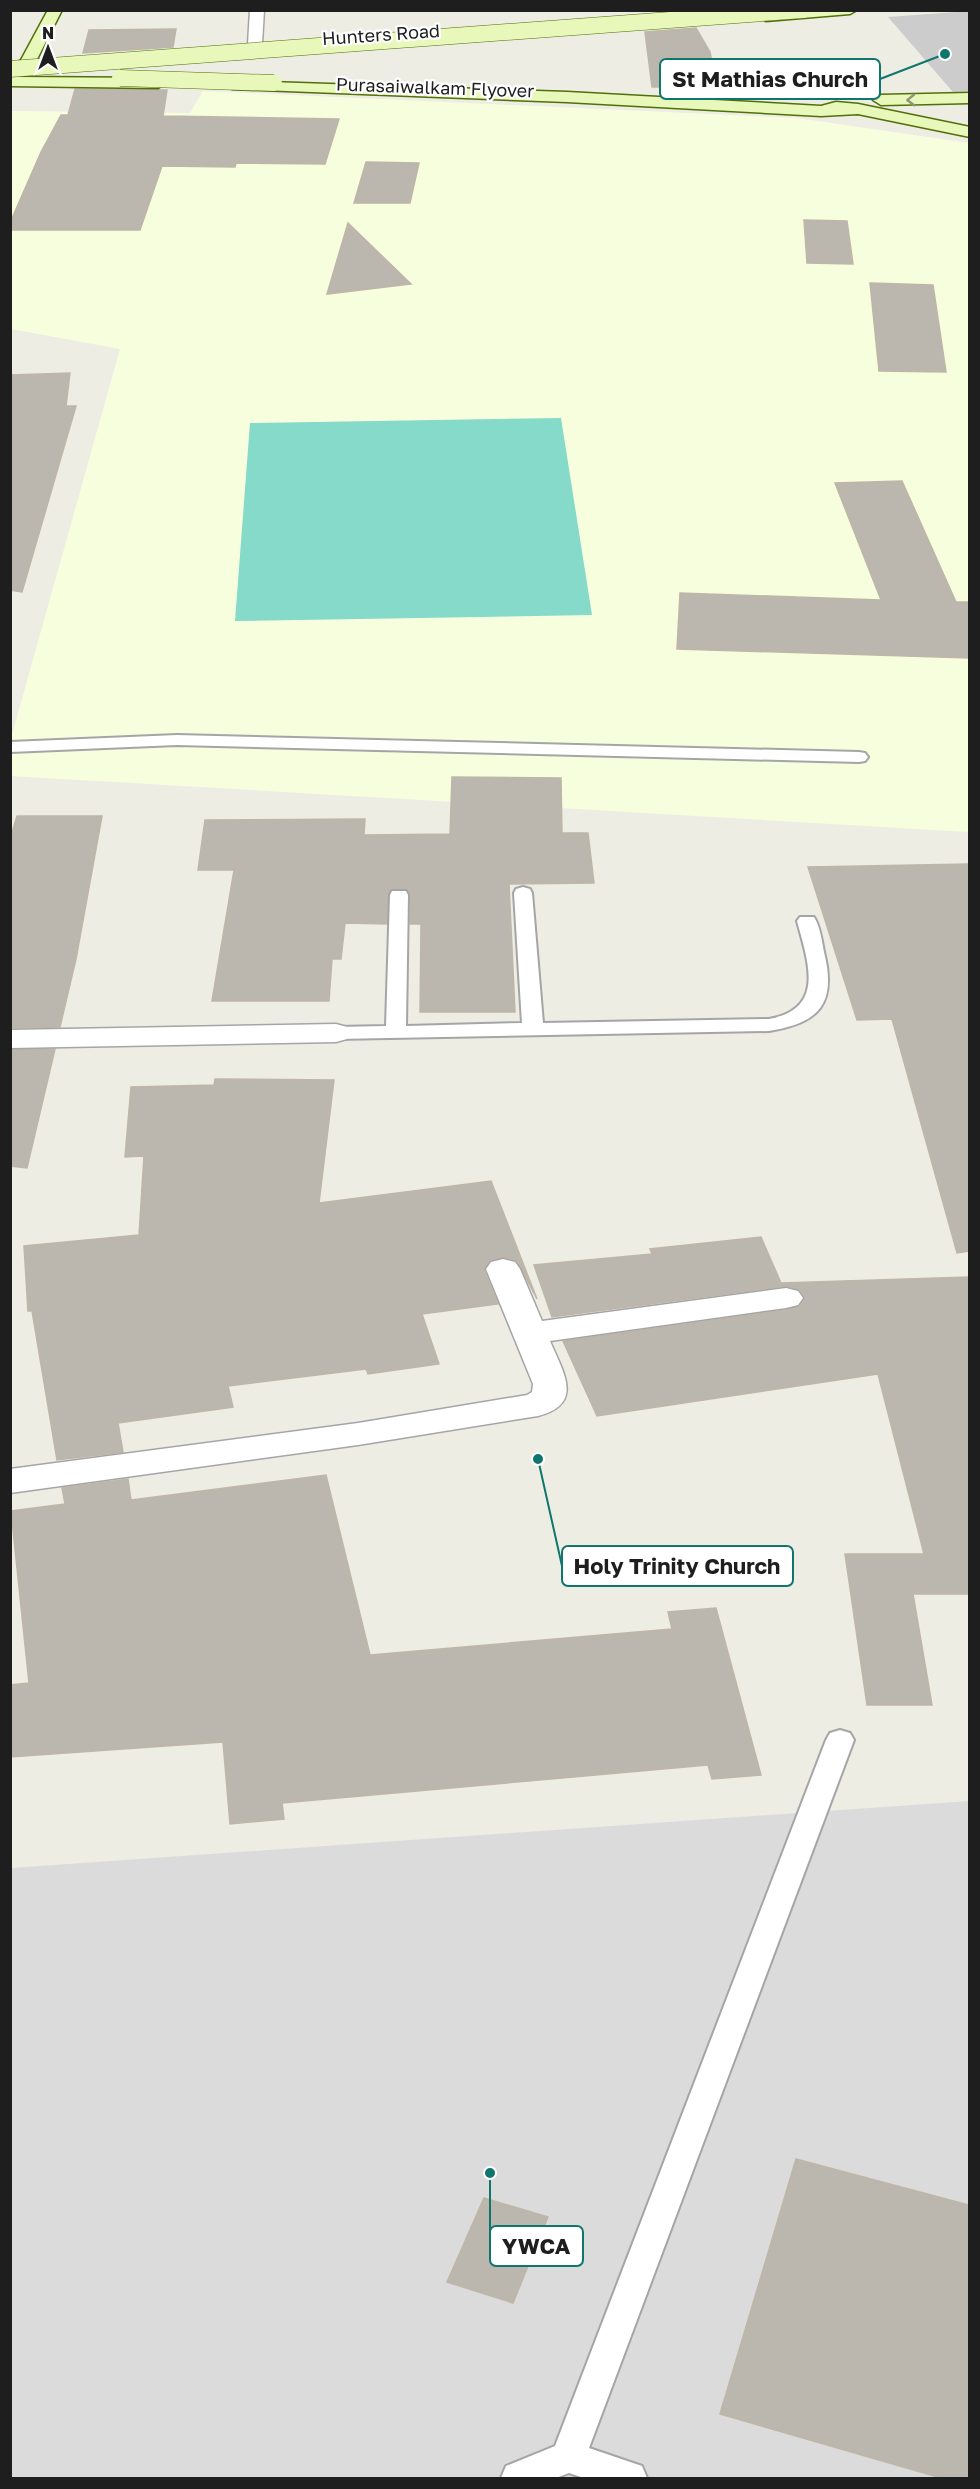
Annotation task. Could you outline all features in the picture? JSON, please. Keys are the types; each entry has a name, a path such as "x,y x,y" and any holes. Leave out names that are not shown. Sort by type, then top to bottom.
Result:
{"street":[{"path":"14,72 56,10"},
{"path":"255,44 257,10"},
{"name":"Hunters Road","path":"91,65 255,44 735,10"},
{"name":"Purasaiwalkam Flyover","path":"14,72 803,10"},
{"path":"14,72 850,10"},
{"path":"91,65 158,78 758,95 836,101 969,98"},
{"path":"14,72 821,111 858,109"},
{"name":"Purasaiwalkam Flyover","path":"14,72 106,78 500,90 801,104 858,109"},
{"path":"836,101 858,109 969,132"},
{"path":"10,1039 336,1033"},
{"path":"10,1481 358,1434 538,1406 549,1396 551,1384 503,1269"},
{"path":"531,1333 786,1298"}],"lane":[{"path":"10,747 177,740 859,757"},
{"path":"523,893 533,1030"},
{"path":"396,1032 399,895"},
{"path":"336,1033 769,1025 790,1021 806,1013 815,1000 820,974 807,921"},
{"path":"568,2457 840,1740"},
{"path":"518,2478 568,2457 630,2478"}],"shaded area":[{"path":"969,11 969,91 953,92 888,17"},
{"path":"203,91 797,118 969,143 969,832 11,776 11,738 120,349 11,329 10,111 190,113"},
{"path":"561,418 592,615 235,621 250,423"},
{"path":"969,1801 969,2478 11,2478 11,1868"}],"building":[{"path":"696,28 710,52 717,87 652,87 645,32"},
{"path":"176,29 173,47 83,53 89,30"},
{"path":"75,89 167,90 163,116 339,119 325,164 236,163 235,167 162,166 140,230 10,230 10,223 41,152 61,115 68,115"},
{"path":"366,162 419,163 410,203 354,203"},
{"path":"804,220 847,221 853,264 807,263"},
{"path":"348,223 411,284 327,294"},
{"path":"870,283 933,285 946,372 879,371"},
{"path":"70,373 66,406 76,406 22,592 10,590 10,375"},
{"path":"902,481 956,602 969,602 969,658 677,649 680,593 881,600 835,483"},
{"path":"452,777 561,778 562,833 588,833 594,883 509,884 515,1012 420,1012 421,924 410,924 410,895 406,889 390,890 387,924 345,923 341,959 332,959 329,1001 212,1001 234,870 198,870 205,820 365,819 364,835 450,834"},
{"path":"17,816 102,816 76,959 60,1027 10,1028 10,839"},
{"path":"969,864 969,1251 957,1253 892,1019 857,1020 808,867"},
{"path":"55,1049 27,1168 10,1166 10,1050"},
{"path":"215,1079 334,1080 319,1203 491,1181 537,1299 517,1261 504,1257 490,1260 484,1270 498,1304 422,1314 439,1364 368,1374 366,1369 228,1386 233,1407 118,1423 123,1452 57,1460 32,1311 28,1311 24,1246 139,1235 144,1156 125,1157 131,1087 214,1085"},
{"path":"761,1237 781,1283 969,1277 969,1594 913,1594 932,1705 867,1705 845,1554 924,1554 878,1374 597,1416 563,1341 786,1310 800,1306 805,1297 799,1289 786,1286 552,1317 534,1265 652,1254 650,1249"},
{"path":"326,1475 370,1655 672,1629 668,1612 716,1608 761,1775 712,1779 708,1765 282,1803 284,1819 230,1824 223,1742 10,1757 10,1685 29,1683 11,1511 65,1504 62,1488 128,1479 131,1500"},
{"path":"796,2159 969,2205 969,2478 941,2478 720,2414"},
{"path":"484,2198 548,2217 513,2303 447,2282"}],"place":[{"name":"St Mathias Church","path":"945,54"},
{"name":"Holy Trinity Church","path":"538,1459"},
{"name":"YWCA","path":"490,2173"}]}
